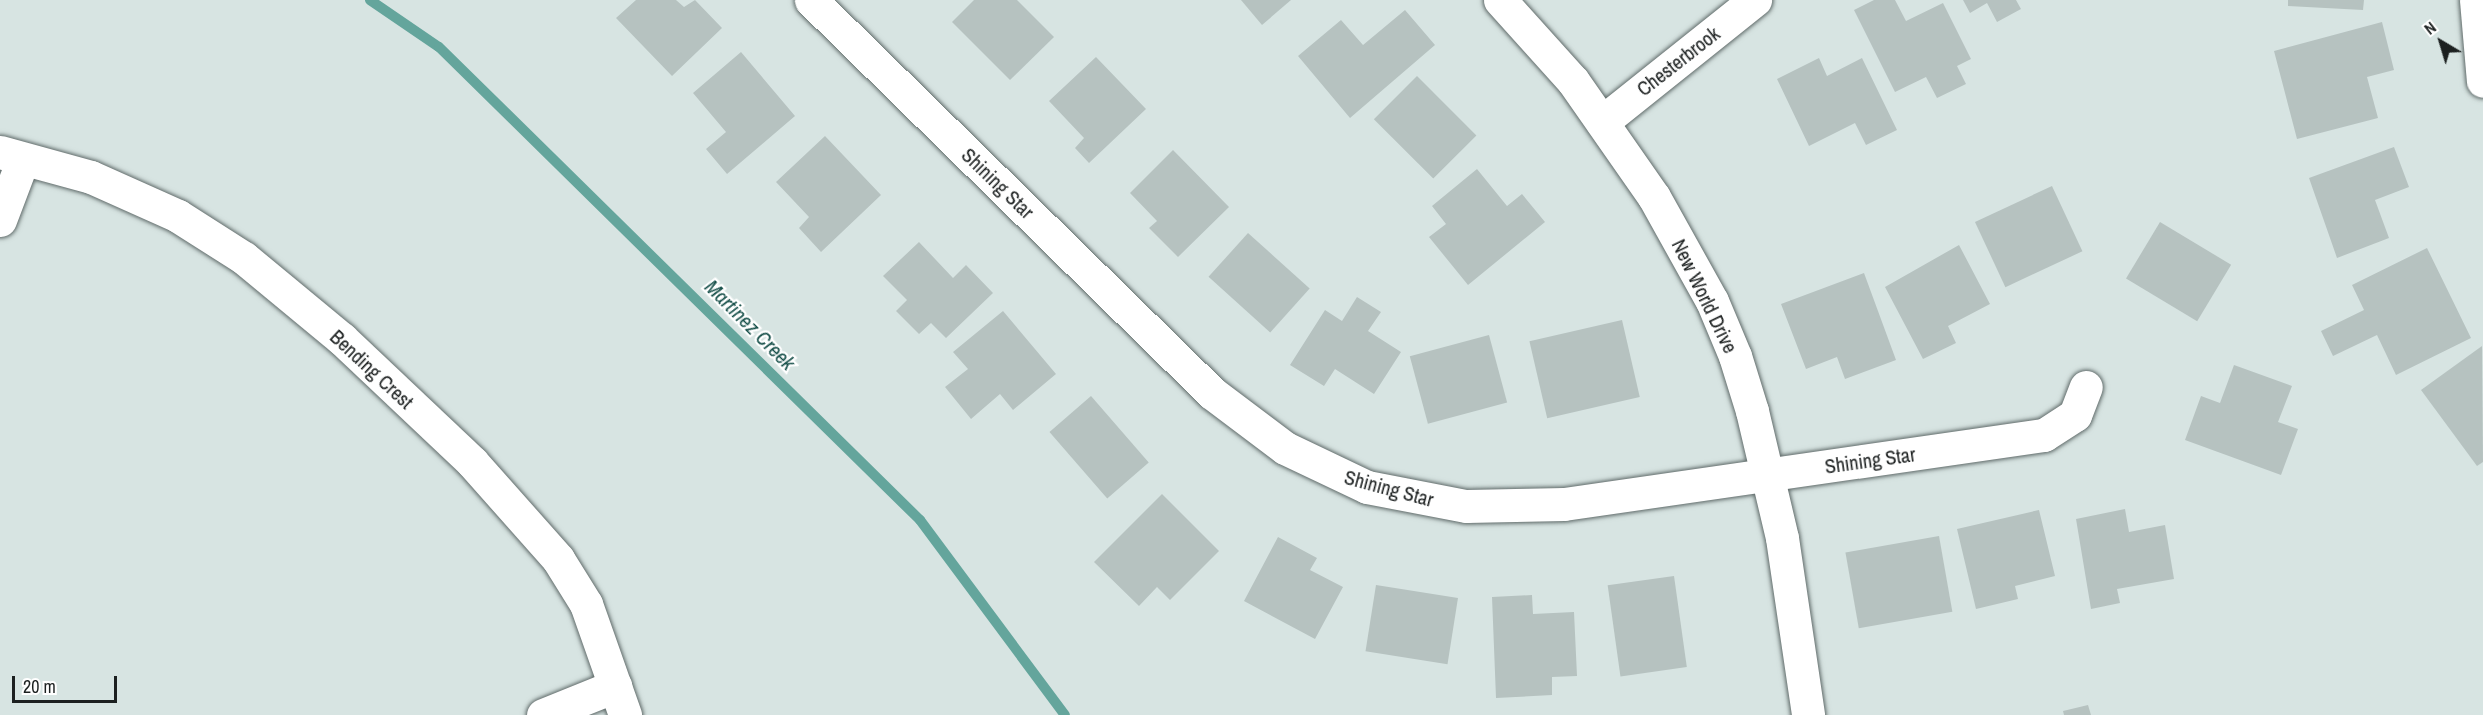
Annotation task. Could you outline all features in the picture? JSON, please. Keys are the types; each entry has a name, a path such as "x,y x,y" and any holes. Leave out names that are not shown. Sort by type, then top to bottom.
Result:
{"street":[{"name":"Shining Star","path":"811,0 1212,393 1285,448 1326,469 1367,486 1417,499 1515,508 1564,504 2044,435 2075,415 2086,387"},
{"name":"New World Drive","path":"1500,0 1573,81 1602,122 1654,196 1712,301 1735,356 1782,538 1808,715"},
{"name":"Chesterbrook","path":"1602,122 1755,0"},
{"path":"2476,0 2483,81"},
{"path":"0,220 12,155"},
{"name":"Bending Crest","path":"12,155 91,177 178,216 244,258 342,339 472,462 558,559 586,604 620,701"},
{"path":"543,715 620,701"}],"building":[{"path":"636,0 676,0 684,7 695,0 722,28 672,76 616,18"},
{"path":"974,0 1017,0 1054,37 1010,80 952,22"},
{"path":"1241,0 1291,0 1262,25"},
{"path":"1874,0 1895,0 1906,21 1943,3 1971,59 1957,66 1966,84 1937,98 1926,77 1895,92 1854,10"},
{"path":"1963,0 2016,0 2021,9 1997,22 1987,3 1970,13"},
{"path":"2288,0 2364,0 2363,10 2288,6"},
{"path":"1405,10 1435,45 1350,118 1298,56 1341,20 1363,45"},
{"path":"2382,22 2394,70 2367,77 2378,118 2297,139 2274,51"},
{"path":"741,52 795,116 727,174 706,149 726,132 693,93"},
{"path":"1096,57 1146,109 1089,163 1075,148 1084,138 1049,101"},
{"path":"1819,58 1827,76 1862,58 1897,130 1866,145 1855,123 1809,146 1777,79"},
{"path":"1417,76 1476,135 1433,179 1374,119"},
{"path":"825,136 881,195 821,252 799,228 809,217 776,182"},
{"path":"2394,147 2409,187 2375,200 2389,238 2337,258 2309,178"},
{"path":"1173,150 1229,207 1178,257 1149,228 1157,221 1130,193"},
{"path":"1477,169 1507,206 1522,194 1545,222 1468,285 1429,237 1446,224 1432,206"},
{"path":"2052,186 2082,251 2005,287 1975,222"},
{"path":"2160,222 2231,265 2197,321 2126,279"},
{"path":"1248,233 1310,289 1270,332 1209,277"},
{"path":"919,242 953,278 966,265 993,293 946,338 931,323 919,334 896,311 907,300 883,276"},
{"path":"1959,245 1990,304 1948,326 1956,343 1923,359 1885,287"},
{"path":"2427,248 2471,338 2396,375 2377,335 2333,356 2321,331 2364,310 2352,285"},
{"path":"1864,273 1896,360 1845,379 1837,357 1806,369 1781,304"},
{"path":"1357,297 1381,312 1368,331 1401,352 1374,394 1335,369 1324,386 1290,365 1325,310 1342,321"},
{"path":"1003,311 1056,374 1013,410 1000,394 971,419 945,387 968,369 953,352"},
{"path":"1622,320 1640,397 1547,418 1529,341"},
{"path":"1489,335 1507,403 1428,424 1410,356"},
{"path":"2482,346 2483,462 2477,466 2421,390"},
{"path":"2234,365 2292,386 2278,422 2298,429 2281,475 2185,440 2201,396 2220,403"},
{"path":"1091,396 1149,462 1107,498 1049,432"},
{"path":"1162,494 1219,551 1170,600 1157,587 1139,606 1094,562"},
{"path":"2125,509 2129,532 2165,525 2174,579 2117,589 2120,603 2091,609 2076,519"},
{"path":"2039,510 2055,576 2015,586 2018,599 1976,609 1957,529"},
{"path":"1939,536 1952,612 1859,628 1845,552"},
{"path":"1278,537 1317,558 1310,570 1343,587 1315,639 1244,601"},
{"path":"1674,576 1687,667 1620,676 1608,585"},
{"path":"1376,585 1458,598 1447,664 1366,651"},
{"path":"1532,595 1533,614 1574,612 1577,676 1552,677 1552,695 1496,698 1492,597"},
{"path":"2088,705 2091,715 2064,715 2063,711"}],"waterway":[{"name":"Martinez Creek","path":"370,0 439,47 920,520 1065,715"}]}
